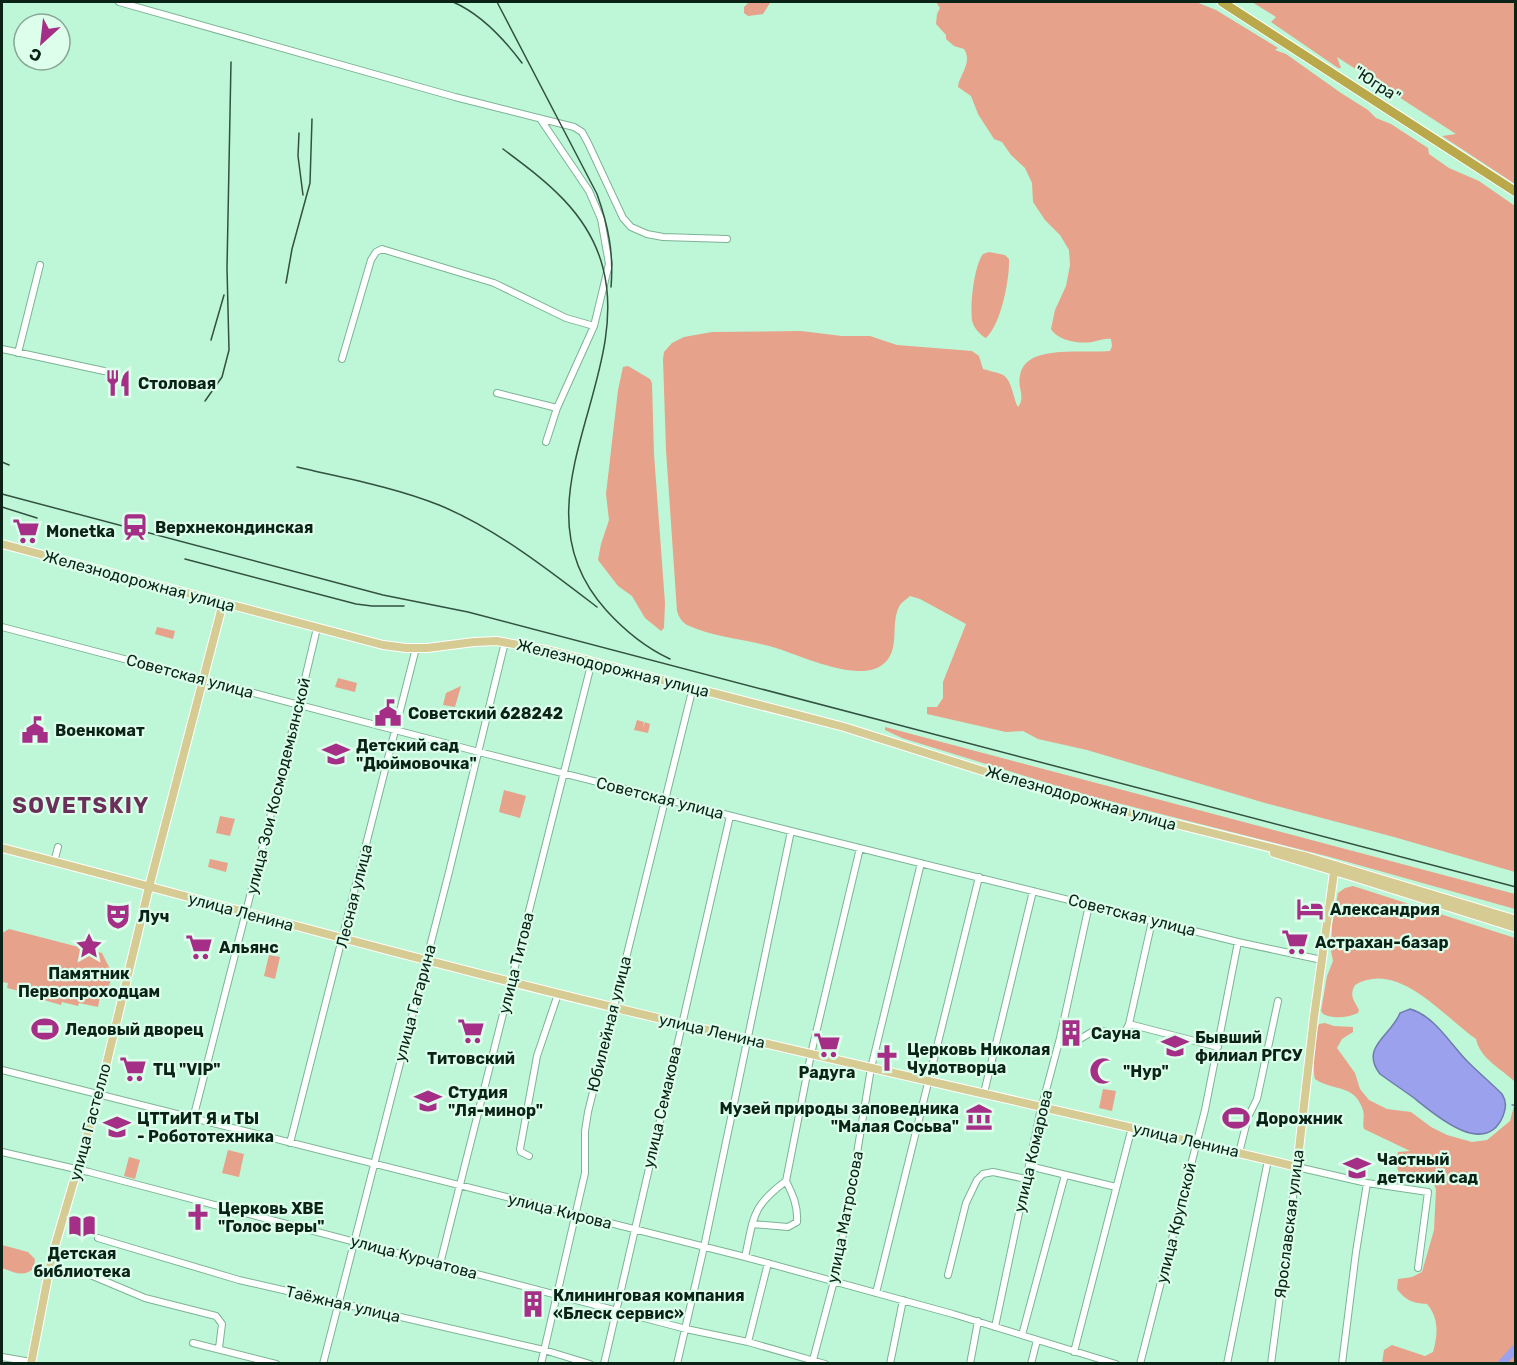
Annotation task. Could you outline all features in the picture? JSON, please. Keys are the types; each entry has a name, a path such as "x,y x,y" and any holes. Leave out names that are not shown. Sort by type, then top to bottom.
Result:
{"highway":[{"name":"\"Югра\"","path":"1222,2 1515,192"}],"main road":[{"name":"Железнодорожная улица","path":"2,544 383,645 416,648 474,642 505,642 592,661 844,727 1056,794 1335,868"},
{"name":"улица Гастелло","path":"31,1363 50,1263 99,1095 149,887 223,603"},
{"name":"Железнодорожная улица","path":"1218,836 1312,864 1335,868"},
{"name":"улица Ленина","path":"2,848 612,1008 1298,1167"},
{"path":"1312,864 1326,874 1329,900"},
{"path":"1335,868 1515,928"},
{"path":"1335,868 1515,920"},
{"name":"Ярославская улица","path":"1298,1167 1305,1086 1335,868"},
{"path":"1329,900 1338,879 1343,876 1354,876"}],"street":[{"path":"119,2 455,98 574,127 582,132 623,218 631,227 647,234 663,237 727,239"},
{"path":"541,119 581,177 601,219 609,264 594,326 557,408 546,442"},
{"path":"342,359 371,260 382,249 494,283 573,321 594,326"},
{"path":"18,353 39,265"},
{"path":"2,349 104,371"},
{"path":"497,393 557,408"},
{"name":"Советская улица","path":"2,628 730,816 1238,942 1322,960"},
{"name":"улица Зои Космодемьянской","path":"193,1119 317,628"},
{"name":"улица Гагарина","path":"323,1364 505,642"},
{"name":"Лесная улица","path":"290,1143 416,648"},
{"name":"улица Титова","path":"440,1264 592,661"},
{"name":"Юбилейная улица","path":"541,1364 586,1170 586,1121 612,1008 693,687"},
{"name":"улица Семакова","path":"604,1364 730,816"},
{"path":"677,1364 704,1247 791,831"},
{"path":"54,862 58,847"},
{"path":"745,1257 752,1224 761,1202 786,1181 811,1054 860,848"},
{"name":"улица Матросова","path":"813,1360 834,1281 871,1068 921,863"},
{"path":"876,1293 979,877"},
{"path":"984,1093 1033,891"},
{"name":"улица Комарова","path":"995,1327 1042,1106 1060,1038 1089,905"},
{"path":"1060,1038 1080,1040 1098,1029 1122,1034 1129,1024 1152,921"},
{"name":"улица Крупской","path":"1140,1364 1197,1143 1238,942"},
{"path":"529,1156 520,1149 537,1056 558,994"},
{"path":"1239,1153 1248,1117 1257,1100 1278,1001"},
{"path":"1129,1024 1218,1047"},
{"name":"улица Кирова","path":"2,1070 768,1263 978,1321 1116,1364"},
{"path":"1074,1352 1132,1127"},
{"name":"улица Курчатова","path":"2,1152 686,1329 748,1342 825,1364"},
{"path":"1227,1364 1268,1160"},
{"path":"1029,1166 1116,1187"},
{"name":"улица Ленина","path":"1298,1167 1367,1183 1428,1192 1418,1268"},
{"name":"Ярославская улица","path":"1271,1364 1298,1167"},
{"path":"948,1275 966,1203 976,1180 983,1174 993,1172 1026,1179"},
{"path":"1022,1335 1065,1174"},
{"path":"752,1224 788,1227 797,1222 794,1196 786,1181"},
{"path":"1342,1364 1367,1183"},
{"name":"Таёжная улица","path":"98,1238 239,1280 544,1350 590,1364"},
{"path":"748,1342 768,1263"},
{"path":"88,1274 145,1298 216,1316 222,1324 219,1348"},
{"path":"890,1364 903,1300"},
{"path":"970,1364 978,1321"},
{"path":"1031,1364 1037,1340"},
{"path":"193,1343 276,1364"},
{"path":"2,1357 31,1363"}],"shaded area":[{"path":"749,2 770,3 763,14 748,16 744,13 744,7"},
{"path":"936,2 1196,2 1216,10 1278,48 1275,50 1286,54 1368,110 1376,118 1391,124 1428,148 1429,154 1449,168 1479,181 1515,206 1515,872 1265,803 1087,750 1038,739 1023,731 1006,732 927,714 927,707 937,707 943,698 943,682 966,624 920,599 910,596 900,605 895,620 892,652 882,665 872,670 845,670 765,645 709,633 687,625 680,619 677,611 666,450 663,359 664,352 672,343 684,337 712,332 801,331 842,336 870,336 897,345 972,351 979,356 983,369 1006,377 1018,407 1021,399 1020,373 1030,360 1037,356 1057,352 1110,351 1111,339 1087,343 1075,342 1064,339 1051,329 1055,310 1066,286 1070,265 1069,250 1033,202 1032,183 1025,168 1011,155 1002,142 994,139 978,114 971,96 958,87 966,64 966,54 964,49 954,46 946,39 946,35 936,24 940,8"},
{"path":"1252,2 1515,2 1515,184 1442,136 1456,134 1337,57 1341,68 1338,68 1271,22 1276,17"},
{"path":"989,252 1005,255 1009,259 1009,267 1000,312 986,338 974,325 972,305 977,267 983,254"},
{"path":"628,366 650,379 652,383 654,454 665,603 664,628 661,631 645,618 632,596 618,586 598,560 609,520 606,494 618,390 623,367"},
{"path":"157,627 175,631 173,639 155,634"},
{"path":"338,678 357,683 355,692 335,687"},
{"path":"461,686 455,707 443,705 446,693"},
{"path":"637,720 644,722 643,728 645,722 650,724 648,733 634,730"},
{"path":"885,727 1515,894 1515,909 1330,857 1090,796 902,738 885,730"},
{"path":"504,790 526,796 520,818 499,812"},
{"path":"220,816 235,819 230,836 216,833"},
{"path":"210,859 228,863 226,872 208,867"},
{"path":"1353,886 1515,938 1515,1082 1487,1058 1476,1039 1435,1005 1404,985 1388,979 1371,979 1355,985 1352,995 1359,1010 1358,1013 1340,1017 1323,1014 1321,1011 1327,976 1333,961 1332,925 1338,893"},
{"path":"9,929 102,953 111,971 111,980 107,991 100,997 98,1007 62,1002 61,1005 7,988 8,983 2,982 2,933"},
{"path":"269,955 280,957 275,979 264,976"},
{"path":"1319,1024 1353,1027 1353,1032 1342,1039 1337,1048 1355,1073 1360,1089 1369,1100 1387,1109 1411,1112 1431,1127 1447,1135 1472,1142 1487,1140 1510,1121 1515,1102 1515,1363 1382,1363 1384,1350 1392,1345 1425,1356 1433,1352 1436,1327 1431,1309 1427,1304 1407,1299 1397,1289 1398,1279 1412,1277 1422,1272 1434,1230 1436,1189 1434,1185 1411,1181 1401,1175 1398,1170 1398,1152 1410,1151 1364,1129 1363,1110 1354,1096 1343,1089 1315,1079 1316,1035"},
{"path":"1103,1089 1116,1091 1112,1111 1099,1108"},
{"path":"228,1150 244,1154 239,1177 222,1173"},
{"path":"129,1157 140,1160 135,1179 124,1176"},
{"path":"2,1245 28,1252 35,1259 34,1268 22,1273 2,1268"}],"water":[{"path":"1410,1009 1435,1024 1468,1062 1502,1094 1505,1110 1495,1128 1484,1134 1459,1129 1434,1114 1380,1074 1373,1056 1375,1049 1400,1013"}],"waterway":[{"path":"1501,1364 1516,1348"}],"railway":[{"path":"453,2 473,13 491,28 522,63"},
{"path":"497,2 597,194 609,239 612,262 611,287"},
{"path":"205,401 222,377 229,350 227,268 231,62"},
{"path":"286,283 292,249 310,183 312,119"},
{"path":"299,133 298,156 303,195"},
{"path":"503,149 550,186 577,215 588,231 603,268 608,311 603,355 571,485 569,528 580,570 606,610 635,638 670,659"},
{"path":"211,340 224,295"},
{"path":"2,462 9,465"},
{"path":"297,467 404,493 460,514 521,551 597,607"},
{"path":"2,494 383,595 468,612 1516,887"},
{"path":"2,507 37,518"},
{"path":"185,559 356,604 404,606"}],"place":[{"name":"Столовая","path":"118,383"},
{"name":"Верхнекондинская","path":"135,527"},
{"name":"Monetka","path":"26,531"},
{"name":"Советский 628242","path":"388,713"},
{"name":"Военкомат","path":"35,730"},
{"name":"Детский сад \"Дюймовочка\"","path":"336,754"},
{"name":"Александрия","path":"1310,909"},
{"name":"Луч","path":"118,916"},
{"name":"Астрахан-базар","path":"1295,942"},
{"name":"Памятник Первопроходцам","path":"89,946"},
{"name":"Альянс","path":"199,947"},
{"name":"Ледовый дворец","path":"45,1029"},
{"name":"Титовский","path":"471,1031"},
{"name":"Сауна","path":"1071,1033"},
{"name":"Радуга","path":"827,1045"},
{"name":"Бывший филиал РГСУ","path":"1175,1046"},
{"name":"Церковь Николая Чудотворца","path":"887,1058"},
{"name":"ТЦ \"VIP\"","path":"133,1069"},
{"name":"\"Нур\"","path":"1103,1071"},
{"name":"Студия \"Ля-минор\"","path":"428,1101"},
{"name":"Музей природы заповедника \"Малая Сосьва\"","path":"979,1117"},
{"name":"Дорожник","path":"1236,1118"},
{"name":"ЦТТиИТ Я и ТЫ - Робототехника","path":"117,1127"},
{"name":"Частный детский сад","path":"1357,1168"},
{"name":"Церковь ХВЕ \"Голос веры\"","path":"198,1217"},
{"name":"Детская библиотека","path":"82,1226"},
{"name":"Клининговая компания «Блеск сервис»","path":"533,1304"}],"district":[{"name":"SOVETSKIY","path":"81,805"}]}
